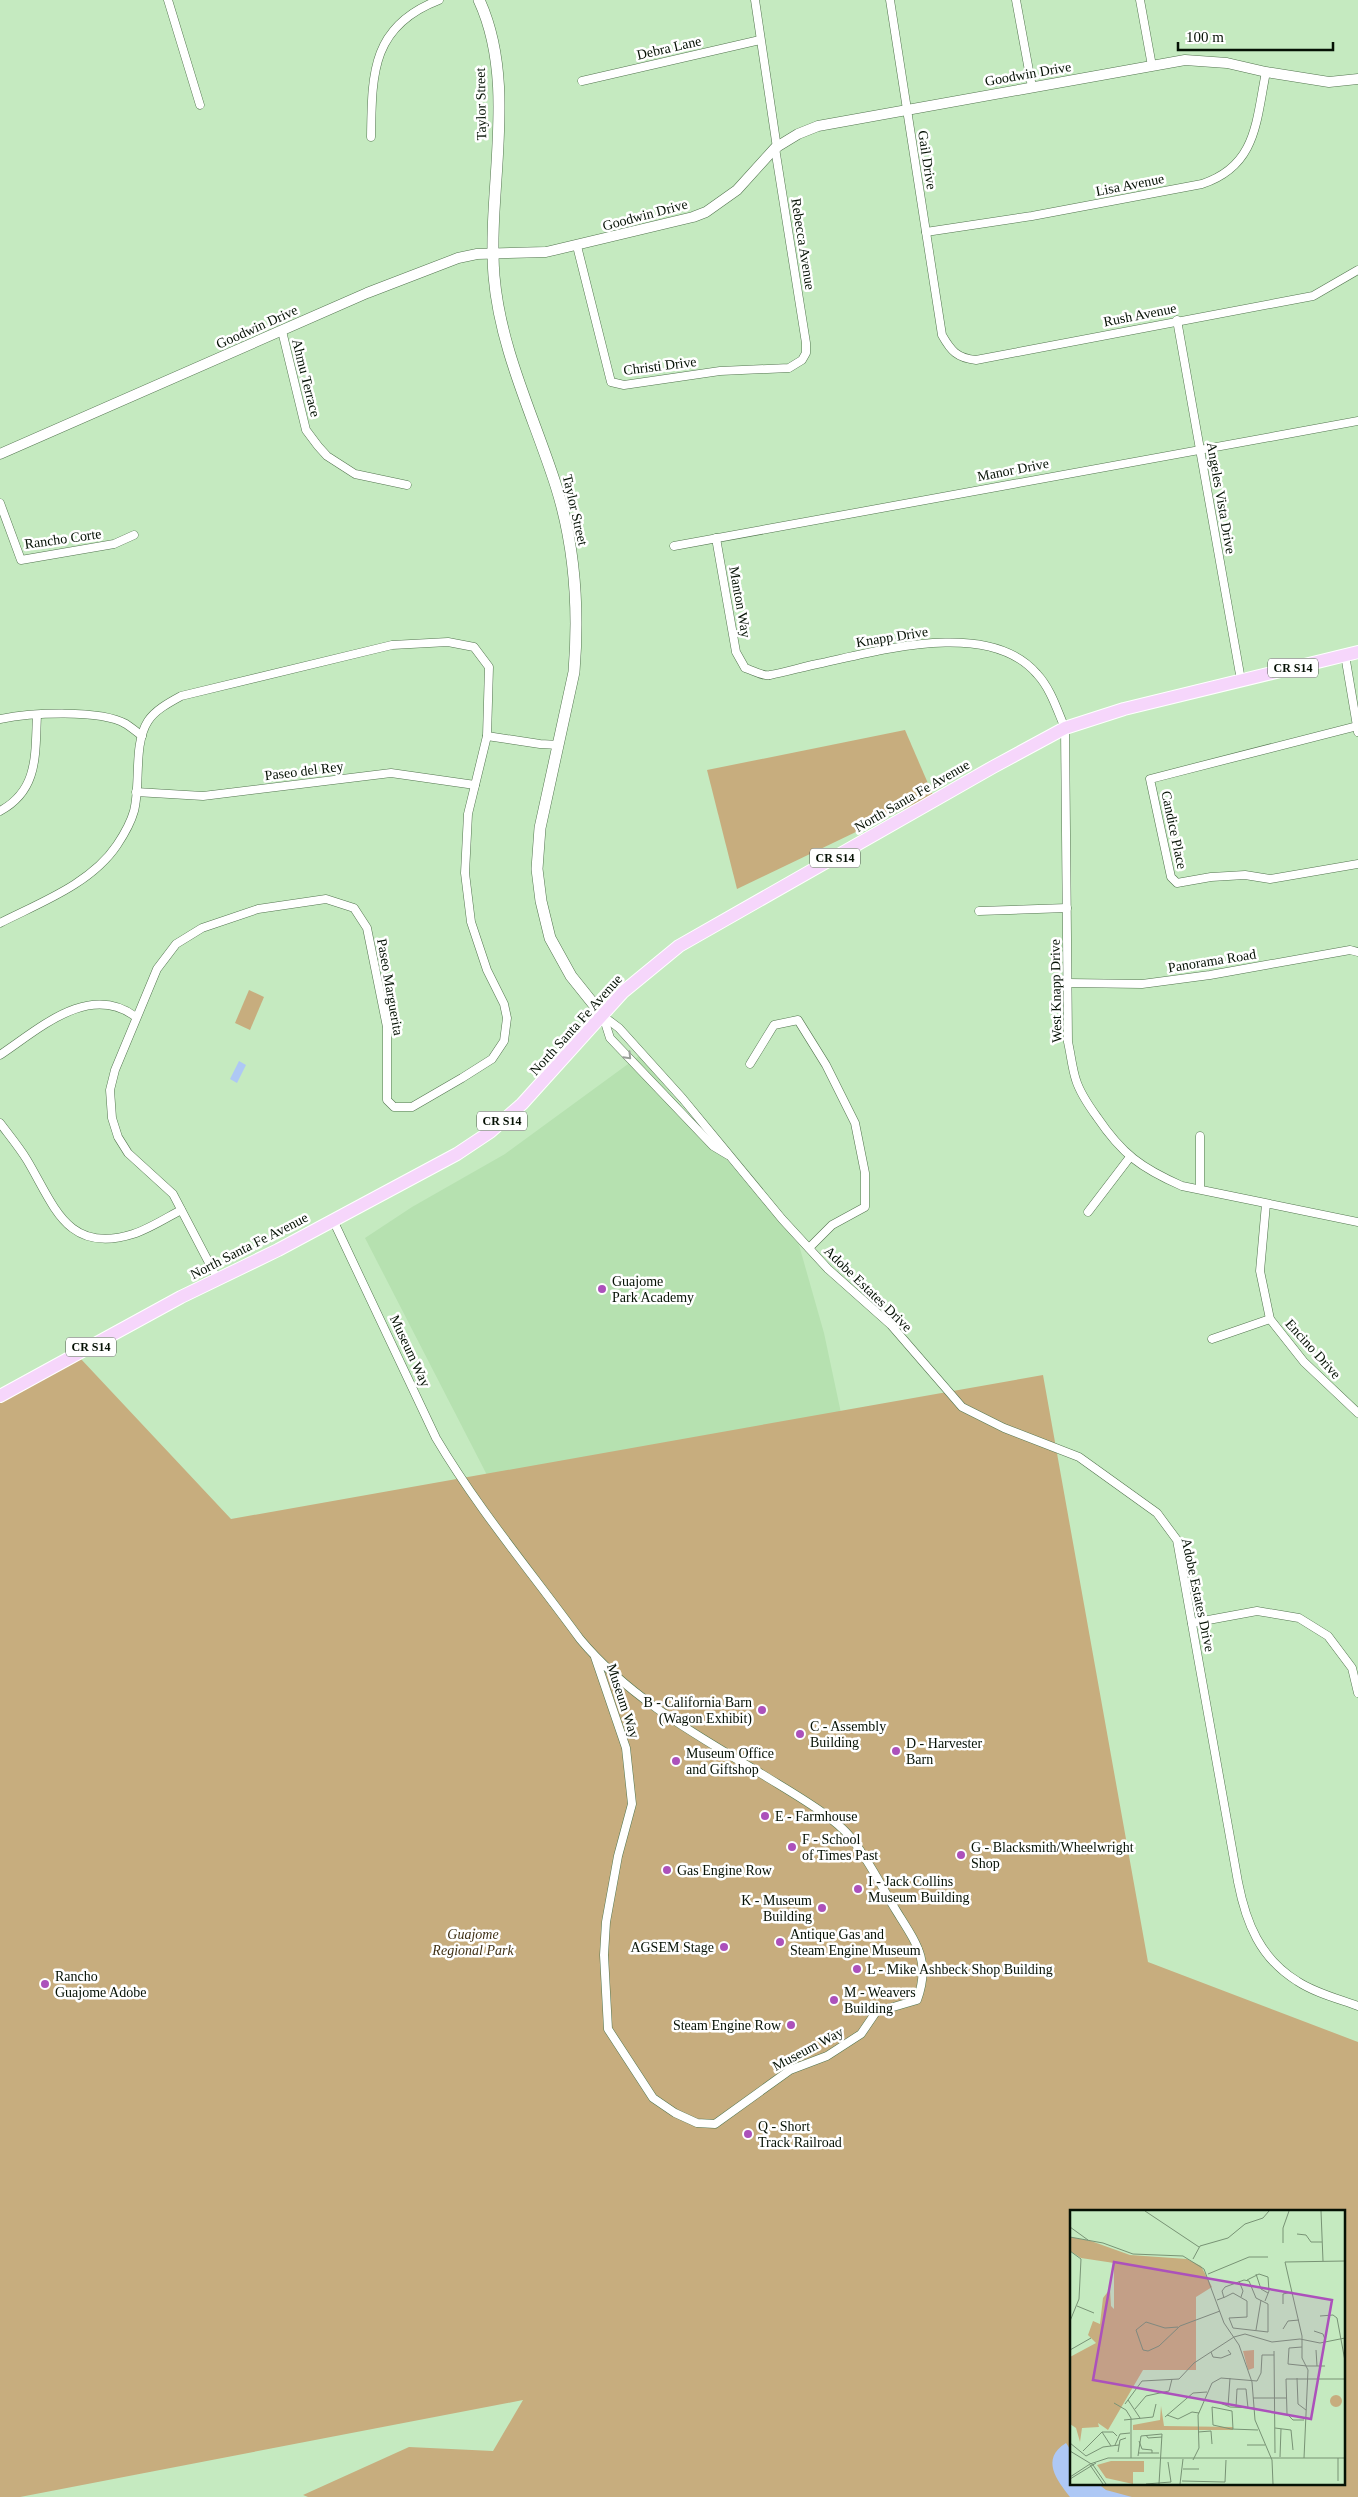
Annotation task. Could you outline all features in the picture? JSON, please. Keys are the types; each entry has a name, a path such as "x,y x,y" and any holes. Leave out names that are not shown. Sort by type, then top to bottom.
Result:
{"main road":[{"name":"Taylor Street","path":"479,0 494,51 498,90 494,278 505,337 557,488 576,587 574,672 538,845 541,901 550,938 570,976 603,1016"},
{"name":"North Santa Fe Avenue","path":"0,1396 218,1278 278,1250 457,1154 490,1132 543,1084 624,992 679,946 993,767 1065,728 1124,709 1358,652"}],"street":[{"path":"168,0 200,105"},
{"path":"371,137 372,87 382,48 402,20 417,8 439,0"},
{"name":"Rebecca Avenue","path":"754,0 806,343"},
{"name":"Gail Drive","path":"890,0 940,324"},
{"path":"1016,0 1032,87"},
{"path":"1140,0 1152,66"},
{"name":"Debra Lane","path":"582,81 760,40"},
{"name":"Goodwin Drive","path":"0,454 367,293 458,258 477,254 546,252 693,217 706,212 737,190 776,148 798,134 818,126 1185,60 1227,63 1266,72 1329,82 1358,79"},
{"name":"Lisa Avenue","path":"926,232 1042,214 1202,184 1217,179 1243,158 1253,139 1266,72"},
{"name":"Christi Drive","path":"577,246 611,382 624,385 720,371 789,368 802,360 806,353 806,343"},
{"name":"Rush Avenue","path":"940,324 942,335 950,349 961,358 976,360 1178,320 1313,296 1353,275 1358,270"},
{"name":"Angeles Vista Drive","path":"1178,320 1241,680"},
{"name":"Ahmu Terrace","path":"282,331 306,430 318,446 327,456 355,474 407,485"},
{"name":"Manor Drive","path":"674,546 926,501 980,488 1358,421"},
{"name":"Rancho Corte","path":"0,504 21,560 114,544 134,535"},
{"name":"Manton Way","path":"716,538 736,652 745,668"},
{"name":"Paseo Marguerita","path":"0,923 77,883 102,862 116,846 134,811 142,736 148,720 165,705 181,696 392,645 448,642 474,647 489,667 487,736 468,814 465,873 471,922 487,970 504,1004 508,1018 504,1041 492,1059 412,1106 394,1107 387,1100 387,1027 367,928 354,908 326,899 258,910 202,928 176,944 157,969 115,1070 110,1090 112,1118 118,1137 128,1153 165,1185 181,1210 218,1278"},
{"name":"Knapp Drive","path":"745,668 769,676 908,645 941,642 994,647 1018,658 1037,674 1050,694 1065,728"},
{"path":"1345,655 1358,729"},
{"path":"0,719 48,713 101,717 125,724 142,736"},
{"path":"0,812 27,788 34,770 37,715"},
{"name":"West Knapp Drive","path":"1065,728 1068,1042 1076,1080 1086,1102 1114,1143 1130,1157 1158,1176 1182,1186 1358,1222"},
{"name":"Candice Place","path":"1358,729 1150,779 1171,877 1176,883 1212,877 1245,876 1270,879 1358,864"},
{"path":"487,736 559,745"},
{"name":"Paseo del Rey","path":"136,792 203,796 391,773 475,785"},
{"path":"979,911 1067,908"},
{"name":"Panorama Road","path":"1068,983 1142,984 1210,975 1350,950 1358,952"},
{"path":"0,1055 67,1011 92,1004 124,1009 136,1017"},
{"name":"Adobe Estates Drive","path":"603,1016 610,1038 713,1146 732,1158"},
{"name":"Adobe Estates Drive","path":"603,1016 619,1028 828,1269 891,1326 962,1407 1004,1428 1079,1457 1157,1513 1176,1540 1238,1882 1249,1926 1264,1951 1298,1982 1358,2006"},
{"path":"750,1064 774,1026 798,1020 826,1065 855,1123 865,1173 866,1207 832,1225 809,1248"},
{"path":"0,1122 26,1160 55,1211 75,1231 97,1239 109,1240 134,1234 181,1210"},
{"path":"1200,1136 1200,1189"},
{"path":"1088,1212 1130,1157"},
{"name":"Encino Drive","path":"1266,1204 1260,1271 1270,1319 1304,1362 1358,1413"},
{"name":"Museum Way","path":"333,1220 436,1438 448,1459 493,1523 595,1657 661,1711 688,1730 787,1790 851,1837 919,1948 924,1970 916,2000 876,2012 861,2034 827,2056 790,2070 715,2124 697,2123 674,2113 653,2098 608,2029 604,1955 606,1922 620,1849 632,1804 626,1748 595,1657"},
{"path":"1212,1339 1270,1319"},
{"path":"1192,1622 1257,1611 1299,1618 1328,1636 1352,1668 1358,1693"}],"shaded area":[{"name":"Guajome Park Academy","path":"639,1056 799,1245 824,1333 844,1427 521,1541 365,1238 412,1207 505,1154"}],"green space":[{"path":"905,730 933,795 737,889 707,770"},
{"path":"249,990 264,997 250,1030 235,1023"},
{"name":"Guajome Regional Park","path":"80,1358 231,1519 1043,1375 1148,1962 1358,2042 1358,2497 308,2497 303,2495 409,2447 493,2451 523,2400 20,2497 0,2497 0,1403"}],"water":[{"path":"239,1061 246,1065 237,1083 230,1079"},
{"path":"1066,2443 1070,2449 1070,2484 1098,2484 1106,2490 1132,2497 1070,2497 1060,2484 1053,2470 1052,2463 1058,2449"}],"place":[{"name":"Guajome Park Academy","path":"602,1289"},
{"name":"B - California Barn (Wagon Exhibit)","path":"762,1710"},
{"name":"C - Assembly Building","path":"800,1734"},
{"name":"D - Harvester Barn","path":"896,1751"},
{"name":"Museum Office and Giftshop","path":"676,1761"},
{"name":"E - Farmhouse","path":"765,1816"},
{"name":"F - School of Times Past","path":"792,1847"},
{"name":"G - Blacksmith/Wheelwright Shop","path":"961,1855"},
{"name":"Gas Engine Row","path":"667,1870"},
{"name":"I - Jack Collins Museum Building","path":"858,1889"},
{"name":"K - Museum Building","path":"822,1908"},
{"name":"Antique Gas and Steam Engine Museum","path":"780,1942"},
{"name":"AGSEM Stage","path":"724,1947"},
{"name":"L - Mike Ashbeck Shop Building","path":"857,1969"},
{"name":"Rancho Guajome Adobe","path":"45,1984"},
{"name":"M - Weavers Building","path":"834,2000"},
{"name":"Steam Engine Row","path":"791,2025"},
{"name":"Q - Short Track Railroad","path":"748,2134"}]}
